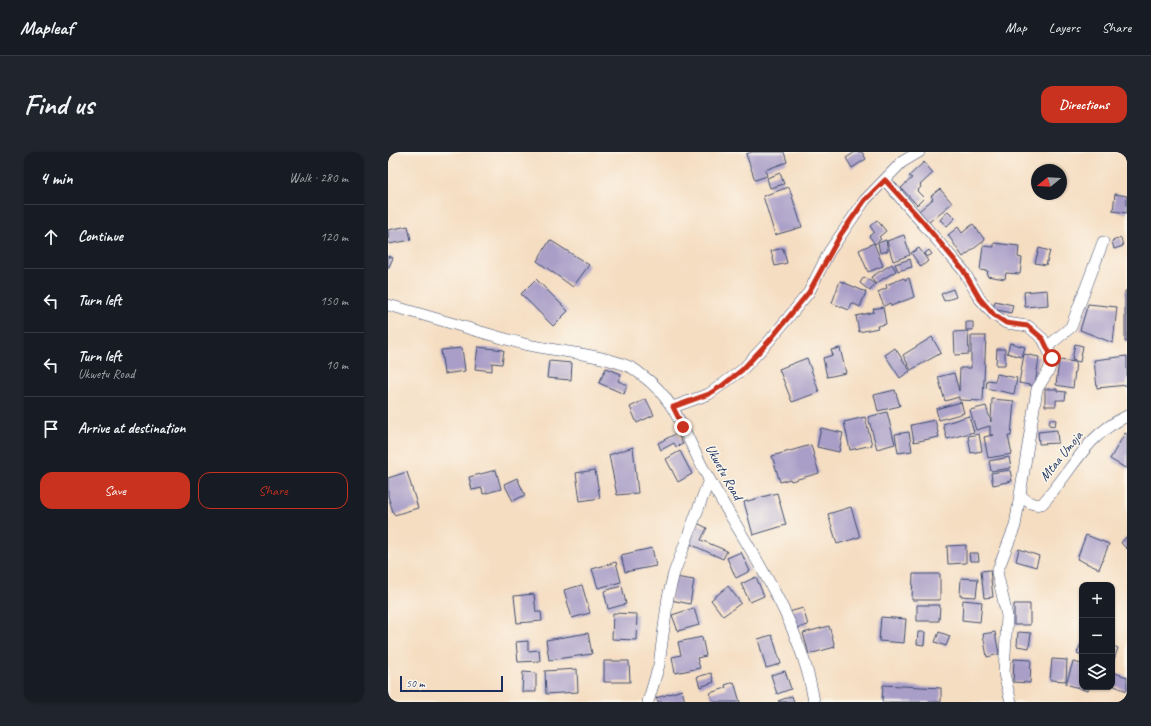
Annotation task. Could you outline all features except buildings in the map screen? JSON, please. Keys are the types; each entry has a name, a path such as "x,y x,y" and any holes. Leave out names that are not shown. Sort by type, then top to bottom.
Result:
{"street":[{"path":"673,407 709,394 723,385 747,365 809,292 841,234 865,200 902,162 919,152"},
{"path":"885,180 963,270 980,299 994,315 1006,323 1028,326 1043,339 1052,358 1051,364 1037,389 1015,526 997,572 1007,616 1004,674 1011,702"},
{"path":"1047,347 1071,327 1103,242"},
{"name":"Ukwetu Road","path":"388,305 524,344 597,358 631,367 651,381 673,407 709,480 750,547 788,621 806,669 814,702"},
{"name":"Mtaa Umoja","path":"1021,496 1029,503 1042,504 1091,440 1112,423 1127,416"},
{"path":"648,702 659,665 668,597 674,573 709,480"}],"route":[{"path":"683,427 673,407 709,394 742,370 770,340 809,292 841,234 865,200 885,180 963,270 980,299 994,315 1006,323 1028,326 1043,339 1052,358"}]}
